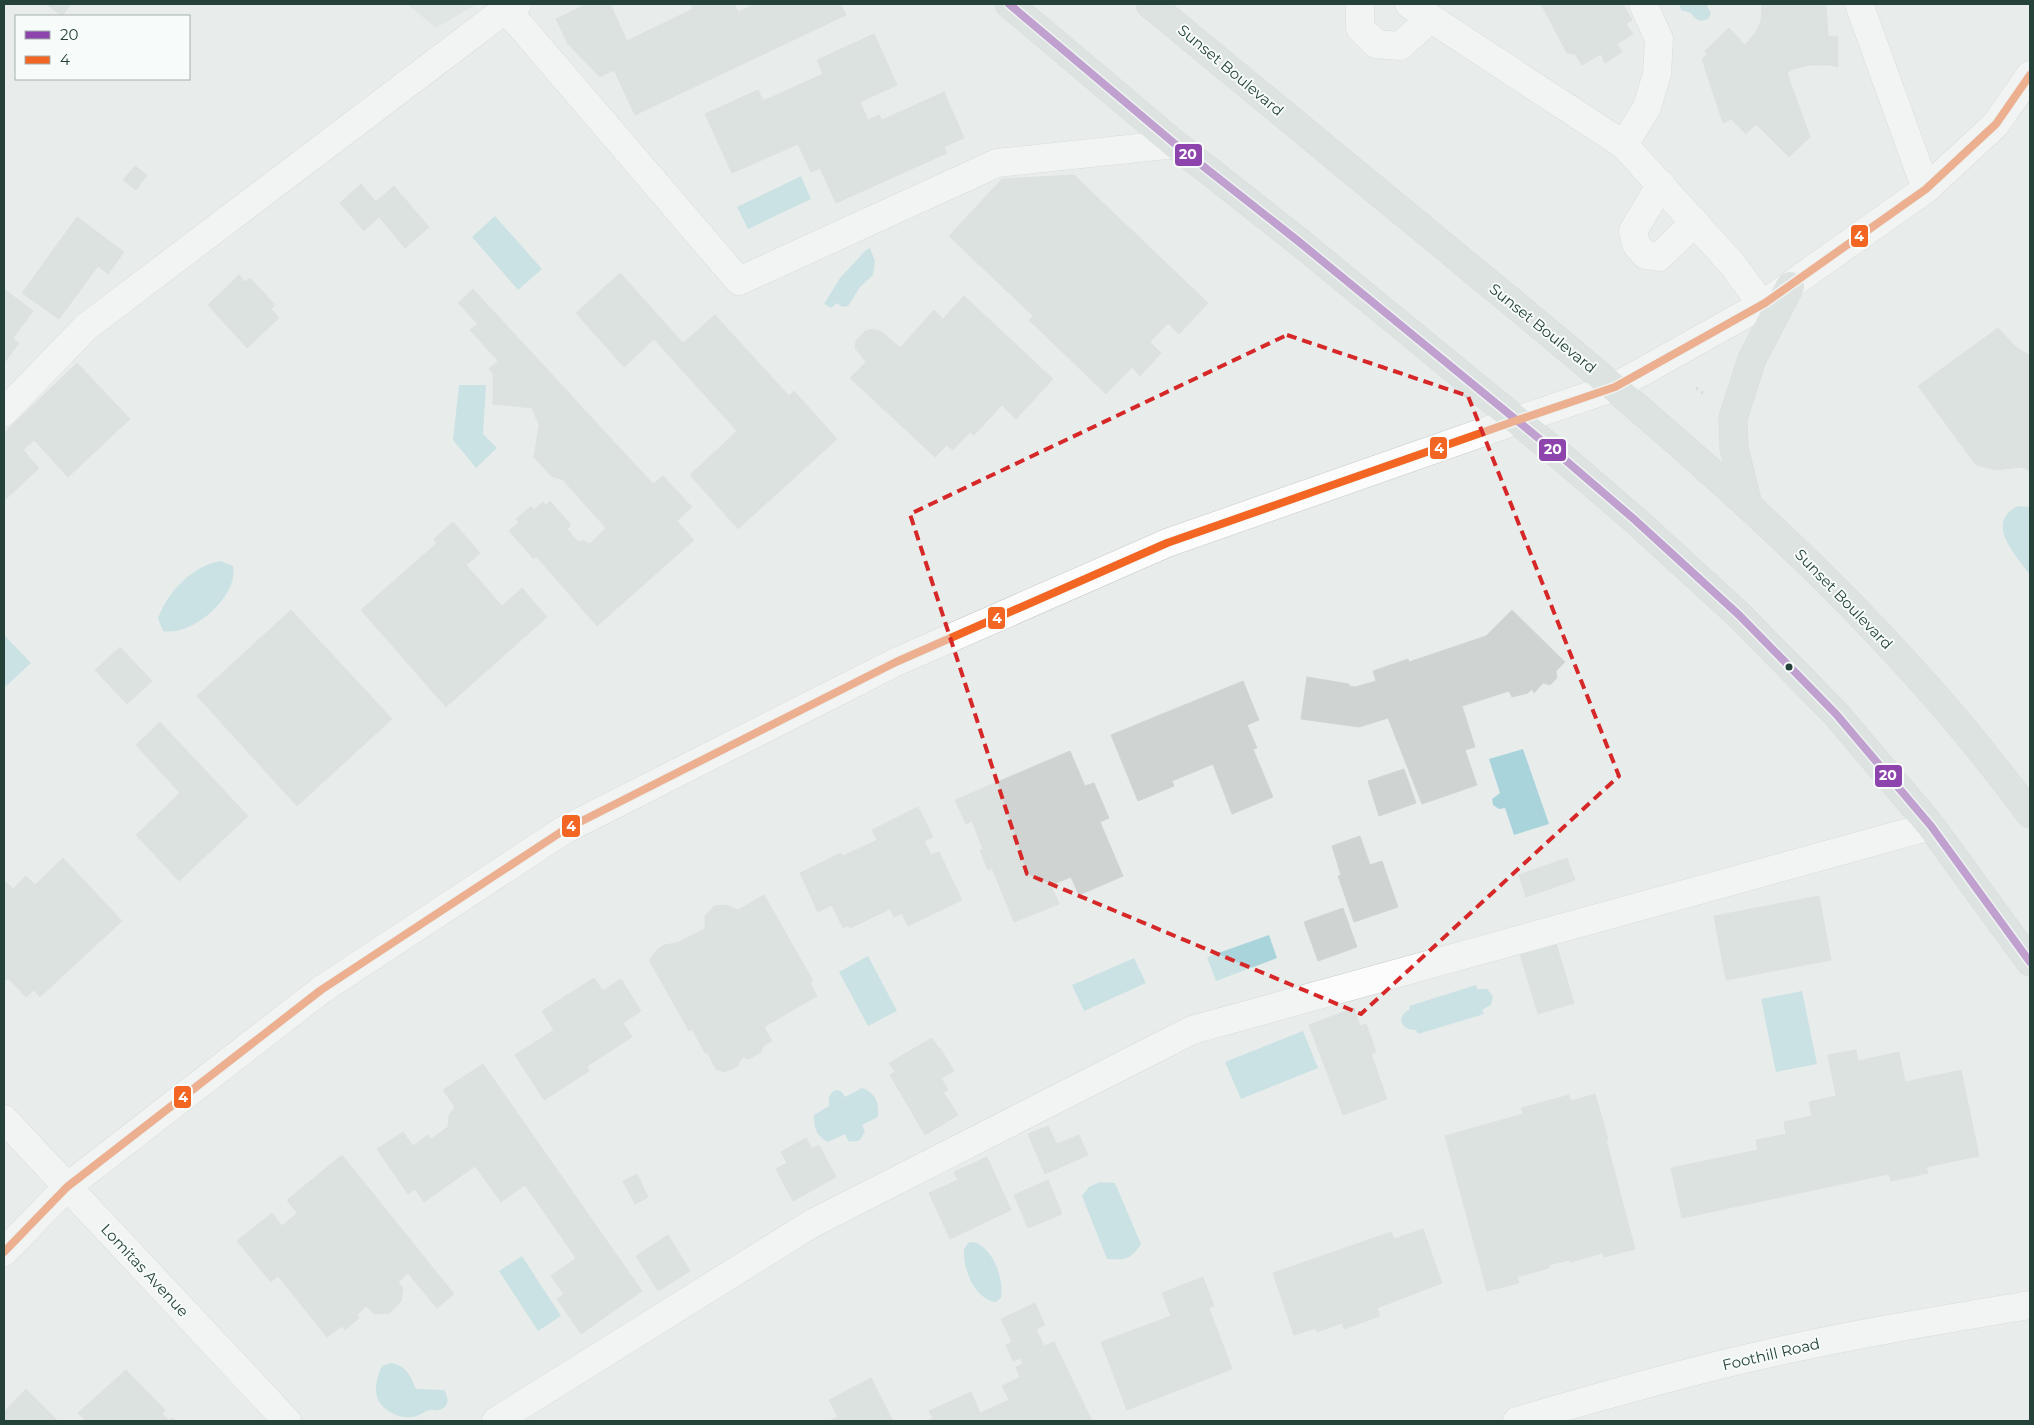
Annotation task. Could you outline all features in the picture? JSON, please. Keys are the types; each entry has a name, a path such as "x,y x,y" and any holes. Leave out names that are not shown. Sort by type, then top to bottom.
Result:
{"main road":[{"path":"1009,4 1175,144 1298,241 1635,520 1739,615 1836,714 1931,826 2030,962"},
{"name":"Sunset Boulevard","path":"1150,4 1615,387 1748,505 1799,552 1899,655 1999,772 2030,814"},
{"path":"1748,505 1734,448 1733,418 1752,358 1790,286"}],"street":[{"path":"1360,4 1360,28 1376,44 1400,46 1420,11 1624,145 1733,265 1762,305"},
{"path":"1624,145 1647,107 1657,74 1658,39 1642,4"},
{"path":"1859,4 1926,189"},
{"path":"4,412 86,327 512,6 738,281 997,162 1175,144"},
{"path":"4,1252 67,1187 321,990 564,830 896,662 1167,543 1515,420 1615,387 1762,305 1926,189 1996,124 2030,75"},
{"path":"1996,124 2030,106"},
{"path":"1661,184 1634,231 1636,244 1645,255 1659,257 1695,222"},
{"path":"496,1421 811,1224 1192,1030 1931,826"},
{"name":"Lomitas Avenue","path":"4,1119 287,1421"},
{"name":"Foothill Road","path":"1517,1421 1600,1396 1740,1360 1877,1331 2030,1305"}],"highlighted area":[{"path":"1287,335 1468,396 1619,776 1361,1014 1027,874 910,514"}],"shaded area":[{"path":"407,4 477,4 436,28"}],"water":[{"path":"1679,4 1709,4 1707,6 1711,13 1709,18 1699,20 1691,13 1681,10"},
{"path":"801,176 811,199 748,229 737,207"},
{"path":"495,216 542,269 518,290 472,237"},
{"path":"870,248 875,261 873,275 860,287 848,306 842,307 837,303 831,308 824,304 840,278"},
{"path":"459,385 486,385 483,434 497,448 476,468 453,440"},
{"path":"2018,506 2030,507 2030,575 2011,549 2003,530 2003,521 2008,513"},
{"path":"220,561 233,566 233,578 229,590 221,601 211,612 187,628 163,631 158,618 162,608 175,590 200,568"},
{"path":"4,635 31,663 4,688"},
{"path":"1523,749 1549,824 1514,835 1505,808 1499,809 1493,805 1492,799 1500,793 1489,759"},
{"path":"1269,935 1277,958 1216,981 1207,957"},
{"path":"868,956 897,1011 868,1026 839,972"},
{"path":"1134,958 1146,983 1084,1011 1072,985"},
{"path":"1476,985 1477,989 1487,989 1493,996 1491,1005 1482,1010 1484,1014 1418,1034 1416,1030 1411,1030 1404,1026 1401,1019 1402,1015 1410,1009 1409,1006"},
{"path":"1802,991 1817,1064 1776,1072 1761,999"},
{"path":"1303,1031 1318,1068 1241,1099 1225,1062"},
{"path":"862,1088 871,1093 876,1099 878,1117 862,1125 865,1131 858,1141 848,1141 845,1134 828,1142 816,1131 814,1115 829,1106 829,1098 832,1092 837,1090 842,1092 845,1097"},
{"path":"1100,1182 1115,1183 1141,1244 1127,1258 1107,1259 1082,1196 1089,1187"},
{"path":"974,1242 987,1251 999,1274 1002,1290 1001,1298 996,1302 988,1300 976,1289 968,1274 965,1265 964,1249 968,1243"},
{"path":"522,1256 561,1316 538,1331 499,1271"},
{"path":"390,1363 404,1368 416,1389 444,1390 447,1396 445,1407 414,1417 402,1417 386,1410 377,1397 376,1385 382,1366"}],"building":[{"path":"46,4 71,4 63,15"},
{"path":"587,4 610,4 627,41 693,9 691,4 734,4 738,12 756,4 840,4 846,15 635,115 614,70 600,77 568,44 556,19"},
{"path":"1541,4 1623,4 1632,20 1626,24 1633,34 1617,44 1622,52 1605,63 1601,54 1582,65 1575,54 1567,53"},
{"path":"1762,4 1826,4 1828,36 1838,37 1838,67 1810,65 1793,69 1787,73 1810,137 1789,157 1756,124 1746,134 1731,119 1723,123 1702,59 1707,54 1705,51 1729,28 1745,45 1756,32 1761,21"},
{"path":"874,34 897,85 860,102 868,120 879,115 882,120 944,92 964,138 944,147 947,153 836,203 820,168 811,172 798,144 732,173 705,114 758,90 763,101 823,74 817,60"},
{"path":"135,166 147,175 136,190 123,180"},
{"path":"1074,175 1208,303 1179,334 1168,323 1150,342 1161,353 1140,376 1132,367 1106,394 1029,320 1033,316 949,236 1002,179"},
{"path":"361,184 376,202 394,186 429,227 405,248 379,217 364,231 340,203"},
{"path":"77,217 124,252 108,274 98,266 59,319 22,293"},
{"path":"620,273 683,343 715,315 789,396 794,391 837,439 738,529 690,475 737,431 654,339 624,367 576,313"},
{"path":"239,275 245,282 250,278 275,305 271,309 279,318 247,348 208,305"},
{"path":"4,289 33,311 13,338 19,343 4,363"},
{"path":"473,289 653,484 663,476 692,507 677,521 694,540 597,626 536,556 534,559 509,531 519,522 516,519 531,506 534,510 543,502 546,505 550,501 571,525 567,529 578,542 583,540 590,544 606,528 563,480 551,476 534,457 539,425 532,408 493,404 493,373 489,369 498,361 470,330 478,324 458,303"},
{"path":"964,296 1053,379 1016,419 1002,405 974,435 970,432 953,450 947,445 935,457 850,378 866,362 855,348 856,341 865,331 873,329 882,332 900,348 934,310 943,319"},
{"path":"1998,328 2016,347 2030,356 2030,470 2020,467 1996,470 1976,465 1918,386"},
{"path":"77,363 130,419 68,477 34,440 23,450 39,468 4,501 4,433"},
{"path":"453,522 480,553 466,565 502,606 522,588 547,617 446,707 361,610 437,543 434,539"},
{"path":"291,610 392,719 297,806 197,696"},
{"path":"1512,610 1565,662 1556,671 1557,678 1550,685 1543,683 1534,693 1532,689 1528,693 1512,697 1509,691 1462,706 1475,747 1465,750 1477,785 1422,804 1388,718 1359,727 1301,719 1307,677 1349,684 1349,686 1355,687 1376,681 1373,671 1408,659 1409,662 1486,636"},
{"path":"120,647 152,681 127,704 95,670"},
{"path":"1243,681 1259,720 1247,725 1257,748 1253,749 1273,797 1232,814 1213,764 1172,781 1174,786 1138,801 1111,735"},
{"path":"160,722 248,816 179,881 136,835 180,793 136,745"},
{"path":"1070,751 1085,786 1094,783 1109,818 1100,822 1123,876 1079,895 1071,877 1051,885 1059,904 1014,922 992,868 988,870 980,850 983,849 972,821 966,824 955,800"},
{"path":"1404,769 1416,803 1379,816 1368,781"},
{"path":"918,807 933,837 924,841 931,855 939,852 962,900 908,926 902,913 894,917 890,909 850,928 849,925 843,928 832,905 818,912 800,873 841,853 843,856 877,840 872,830"},
{"path":"1360,836 1370,865 1382,861 1398,907 1354,922 1338,876 1341,875 1332,846"},
{"path":"63,858 122,921 40,997 34,990 26,997 8,978 6,980 4,977 4,880 13,889 26,876 35,885"},
{"path":"1567,858 1575,880 1526,897 1519,875"},
{"path":"764,895 813,981 810,983 817,996 764,1027 772,1041 763,1046 761,1052 749,1059 744,1057 740,1060 738,1066 725,1072 716,1069 692,1029 689,1031 649,960 664,945 677,943 705,929 705,916 714,906 726,905 738,910"},
{"path":"1819,896 1831,960 1726,980 1714,916"},
{"path":"1343,908 1357,947 1318,961 1304,922"},
{"path":"1554,937 1574,1003 1538,1014 1518,948"},
{"path":"594,978 603,991 621,979 641,1011 623,1023 632,1037 587,1066 589,1071 544,1100 515,1055 554,1030 542,1011"},
{"path":"1354,1008 1360,1026 1366,1024 1376,1052 1371,1054 1387,1099 1343,1115 1309,1025"},
{"path":"932,1038 954,1071 941,1078 948,1090 943,1092 958,1115 925,1135 890,1075 895,1072 889,1063"},
{"path":"1856,1050 1858,1061 1899,1052 1905,1082 1961,1070 1979,1156 1926,1167 1928,1173 1891,1181 1889,1174 1682,1218 1671,1168 1758,1150 1756,1140 1786,1134 1784,1122 1812,1116 1809,1102 1836,1096 1828,1055"},
{"path":"483,1064 642,1291 581,1334 557,1299 564,1294 551,1276 576,1258 525,1185 501,1202 475,1166 424,1202 415,1189 408,1194 377,1149 403,1132 413,1146 428,1135 431,1139 448,1127 449,1115 455,1107 443,1090"},
{"path":"1595,1094 1635,1249 1604,1257 1603,1253 1570,1262 1569,1260 1549,1265 1549,1268 1517,1277 1519,1283 1487,1291 1445,1136 1523,1114 1521,1108 1569,1095 1571,1101"},
{"path":"1048,1126 1057,1144 1079,1135 1088,1155 1045,1174 1028,1134"},
{"path":"806,1138 812,1149 819,1145 836,1177 793,1201 776,1169 787,1163 781,1152"},
{"path":"342,1155 454,1294 437,1308 408,1273 398,1282 403,1288 401,1301 390,1313 374,1314 366,1306 357,1315 359,1318 345,1330 342,1326 327,1337 278,1276 271,1282 237,1241 272,1213 282,1226 297,1213 287,1200"},
{"path":"987,1157 1011,1210 950,1239 929,1193 958,1180 954,1172"},
{"path":"637,1174 648,1197 635,1204 623,1181"},
{"path":"1048,1180 1062,1214 1028,1228 1014,1195"},
{"path":"1423,1229 1442,1283 1377,1308 1380,1316 1344,1329 1342,1323 1317,1332 1316,1328 1294,1335 1273,1273 1391,1232 1394,1239"},
{"path":"668,1235 690,1271 658,1291 636,1256"},
{"path":"1203,1277 1214,1306 1209,1308 1232,1369 1127,1410 1101,1342 1171,1316 1162,1293"},
{"path":"1035,1303 1045,1325 1036,1329 1044,1346 1054,1342 1092,1421 928,1421 933,1418 929,1411 971,1392 980,1413 1009,1400 1002,1386 1020,1377 1016,1367 1023,1364 1020,1358 1013,1361 1006,1345 1012,1342 1001,1319"},
{"path":"126,1370 165,1410 162,1414 170,1421 86,1421 78,1413"},
{"path":"871,1378 893,1421 829,1421 838,1417 829,1400"},
{"path":"26,1389 58,1421 4,1421 4,1412"}],"transit line":[{"name":"20","path":"1009,4 1175,144 1298,241 1564,459 1635,520 1739,615 1836,714 1931,826 2030,962"},
{"name":"4","path":"4,1252 67,1187 321,990 564,830 896,662 1167,543 1615,387 1765,303 1926,189 1996,124 2030,75"}]}
